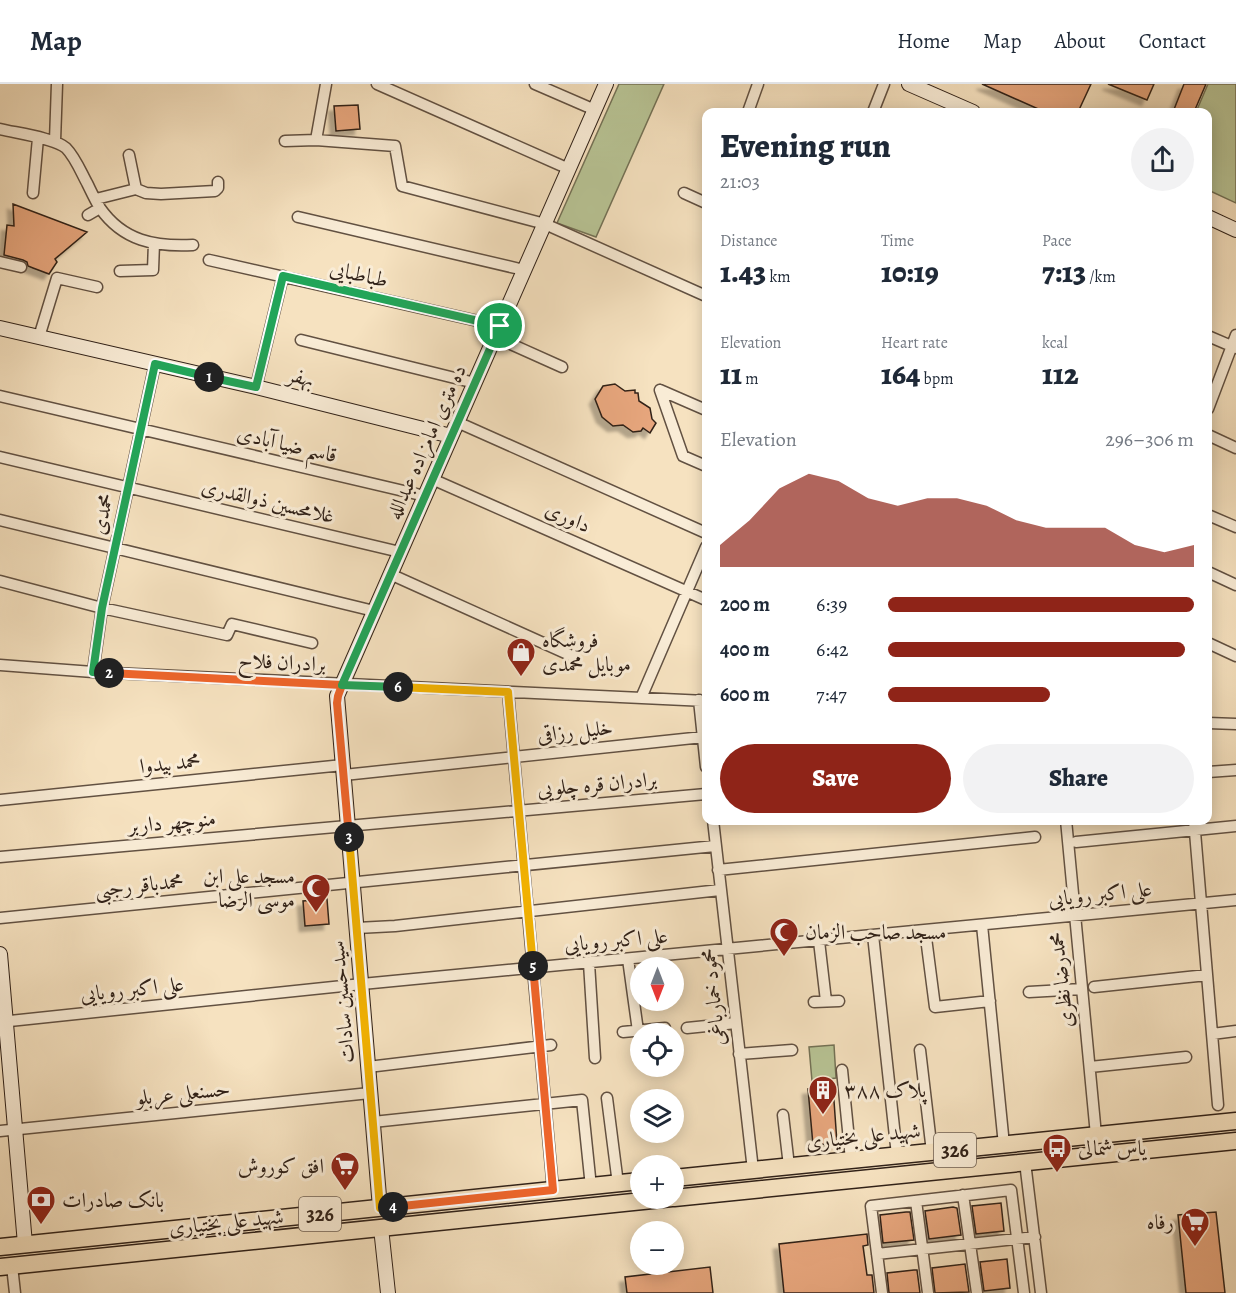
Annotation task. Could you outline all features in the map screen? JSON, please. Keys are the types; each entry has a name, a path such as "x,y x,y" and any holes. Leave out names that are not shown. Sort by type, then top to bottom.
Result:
{"main road":[{"name":"ده متری امامزاده عبدالله","path":"342,685 606,84"},
{"path":"909,84 964,108"},
{"path":"1212,219 1236,230"},
{"name":"بهفر","path":"0,328 256,387 451,436"},
{"name":"سیدحسین سادات","path":"342,685 337,703 380,1208"},
{"path":"0,954 3,1022 25,1244 13,1266"},
{"name":"شهید علی بختیاری","path":"684,1177 1236,1121"},
{"name":"شهید علی بختیاری","path":"684,1197 1236,1141"},
{"path":"753,1170 754,1190"},
{"name":"شهید علی بختیاری","path":"0,1247 630,1182"},
{"path":"436,1202 437,1222"},
{"name":"شهید علی بختیاری","path":"13,1266 630,1202"},
{"path":"380,1208 388,1293"}],"street":[{"path":"55,141 57,84"},
{"path":"316,140 326,84"},
{"path":"377,84 569,169"},
{"path":"535,84 595,110"},
{"path":"749,108 758,84"},
{"path":"875,108 884,84"},
{"path":"0,129 55,141 65,147 72,155 98,203 117,227 126,234 154,243 193,245"},
{"path":"33,193 38,138"},
{"path":"285,141 316,140 395,146 402,186 545,224 702,294"},
{"path":"129,155 136,189"},
{"path":"88,215 98,203 136,189 146,193 161,194 211,192 218,188 218,182"},
{"path":"684,193 702,201"},
{"path":"298,217 524,270"},
{"path":"120,271 153,270 154,243"},
{"name":"طباطبایی","path":"209,260 283,276 497,332 562,367"},
{"path":"0,262 21,267"},
{"path":"256,387 283,276"},
{"path":"39,337 57,278 97,287"},
{"path":"1212,400 1234,348 1236,335"},
{"path":"1212,338 1234,348"},
{"path":"301,340 475,383"},
{"name":"محمدی","path":"93,672 102,608 155,364"},
{"path":"702,408 660,390 683,456 702,464"},
{"name":"قاسم ضیا آبادی","path":"0,396 425,496"},
{"path":"458,422 702,531"},
{"path":"1212,437 1236,448"},
{"name":"غلامحسین ذوالقدری","path":"0,457 400,552"},
{"name":"داوری","path":"432,479 687,591"},
{"path":"1212,517 1236,528"},
{"path":"0,520 374,611"},
{"path":"641,698 702,556"},
{"path":"390,574 572,656"},
{"path":"1212,574 1236,585"},
{"path":"0,581 102,608 227,635 232,624 312,643"},
{"path":"687,591 702,598"},
{"path":"1212,645 1236,656"},
{"name":"برادران فلاح","path":"0,665 342,685 702,701"},
{"path":"508,692 533,968 546,1046 545,1103 553,1190"},
{"path":"1212,723 1236,724"},
{"name":"خلیل رزاقی","path":"344,770 514,757 702,737"},
{"name":"محمد بیدوا","path":"0,800 344,770"},
{"path":"1212,772 1236,770"},
{"name":"برادران قره چلویی","path":"348,826 702,794"},
{"name":"محمود خمارباغی","path":"713,825 753,1170"},
{"name":"محمدرضا نظری","path":"1066,825 1096,1135"},
{"path":"1195,825 1218,1105"},
{"path":"1076,842 1195,825 1236,826"},
{"name":"منوچهر داربر","path":"0,857 348,826"},
{"path":"718,870 1035,837"},
{"name":"محمدباقر رجبی","path":"0,918 715,846"},
{"path":"357,928 395,926 720,890"},
{"name":"علی اکبر رویایی","path":"3,1022 362,984 1236,900"},
{"path":"982,925 1004,1145"},
{"path":"925,930 935,1007 990,1000"},
{"path":"873,935 897,1155"},
{"path":"819,941 826,1001"},
{"path":"628,959 637,1023"},
{"path":"589,963 595,1058"},
{"path":"1094,987 1207,975"},
{"path":"1029,992 1082,989"},
{"path":"814,1002 839,1001"},
{"path":"687,1028 736,1023"},
{"path":"1212,1034 1236,1031"},
{"path":"623,1032 630,1032"},
{"path":"368,1067 546,1046"},
{"path":"739,1054 792,1050"},
{"path":"920,1050 932,1152"},
{"path":"1089,1067 1186,1057"},
{"path":"842,1070 851,1160"},
{"name":"حسنعلی عربلو","path":"0,1131 370,1093"},
{"path":"608,1098 618,1184"},
{"path":"373,1122 582,1100 591,1186"},
{"path":"783,1115 789,1166"},
{"path":"1025,1162 1041,1293"},
{"path":"882,1293 871,1206 1011,1190 1024,1293"},
{"path":"963,1195 976,1293"},
{"path":"916,1201 928,1293"},
{"path":"878,1254 1035,1237"},
{"path":"13,1266 15,1293"}],"green space":[{"path":"619,84 664,84 596,237 557,223"},
{"path":"1208,84 1236,84 1236,203 1212,192 1212,108 1198,108"},
{"path":"834,1045 836,1078 812,1081 809,1047"}],"building":[{"path":"982,84 1091,84 1080,108 1036,108"},
{"path":"1108,84 1154,84 1147,100"},
{"path":"1184,84 1206,84 1196,108 1175,108"},
{"path":"358,105 360,129 336,131 334,106"},
{"path":"13,204 87,232 55,259 57,262 49,274 33,268 23,260 4,255 7,225 14,226"},
{"path":"615,384 625,391 635,390 639,401 650,408 652,419 656,423 650,433 643,428 641,431 633,432 623,425 613,426 602,417 595,399 603,386"},
{"name":"مسجد علی ابن موسی الرضا","path":"327,899 329,924 305,926 303,901"},
{"name":"پلاک ۳۸۸","path":"833,1087 837,1143 813,1145 808,1089"},
{"path":"1001,1203 1004,1231 976,1234 972,1206"},
{"path":"957,1208 961,1235 929,1239 925,1211"},
{"path":"910,1212 914,1240 883,1243 880,1215"},
{"path":"1216,1212 1225,1293 1186,1293 1178,1215"},
{"path":"867,1234 868,1245 863,1246 867,1275 872,1275 874,1293 784,1293 779,1244"},
{"path":"1007,1259 1010,1288 984,1291 980,1262"},
{"path":"965,1264 969,1292 935,1293 932,1268"},
{"path":"710,1267 713,1293 627,1293 625,1277 684,1275 684,1270"},
{"path":"917,1270 920,1293 889,1293 887,1273"}],"place":[{"name":"فروشگاه موبایل محمدی","path":"521,678"},
{"name":"مسجد علی ابن موسی الرضا","path":"316,914"},
{"name":"مسجد صاحب الزمان","path":"784,958"},
{"name":"پلاک ۳۸۸","path":"823,1116"},
{"name":"یاس شمالی","path":"1057,1174"},
{"name":"افق کوروش","path":"345,1192"},
{"name":"بانک صادرات","path":"41,1226"},
{"name":"رفاه","path":"1195,1248"}],"route":[{"path":"500,326 283,276 256,387 155,364 102,608 93,672 342,685 337,703 380,1208 553,1190 508,692 342,685 500,326"}]}
